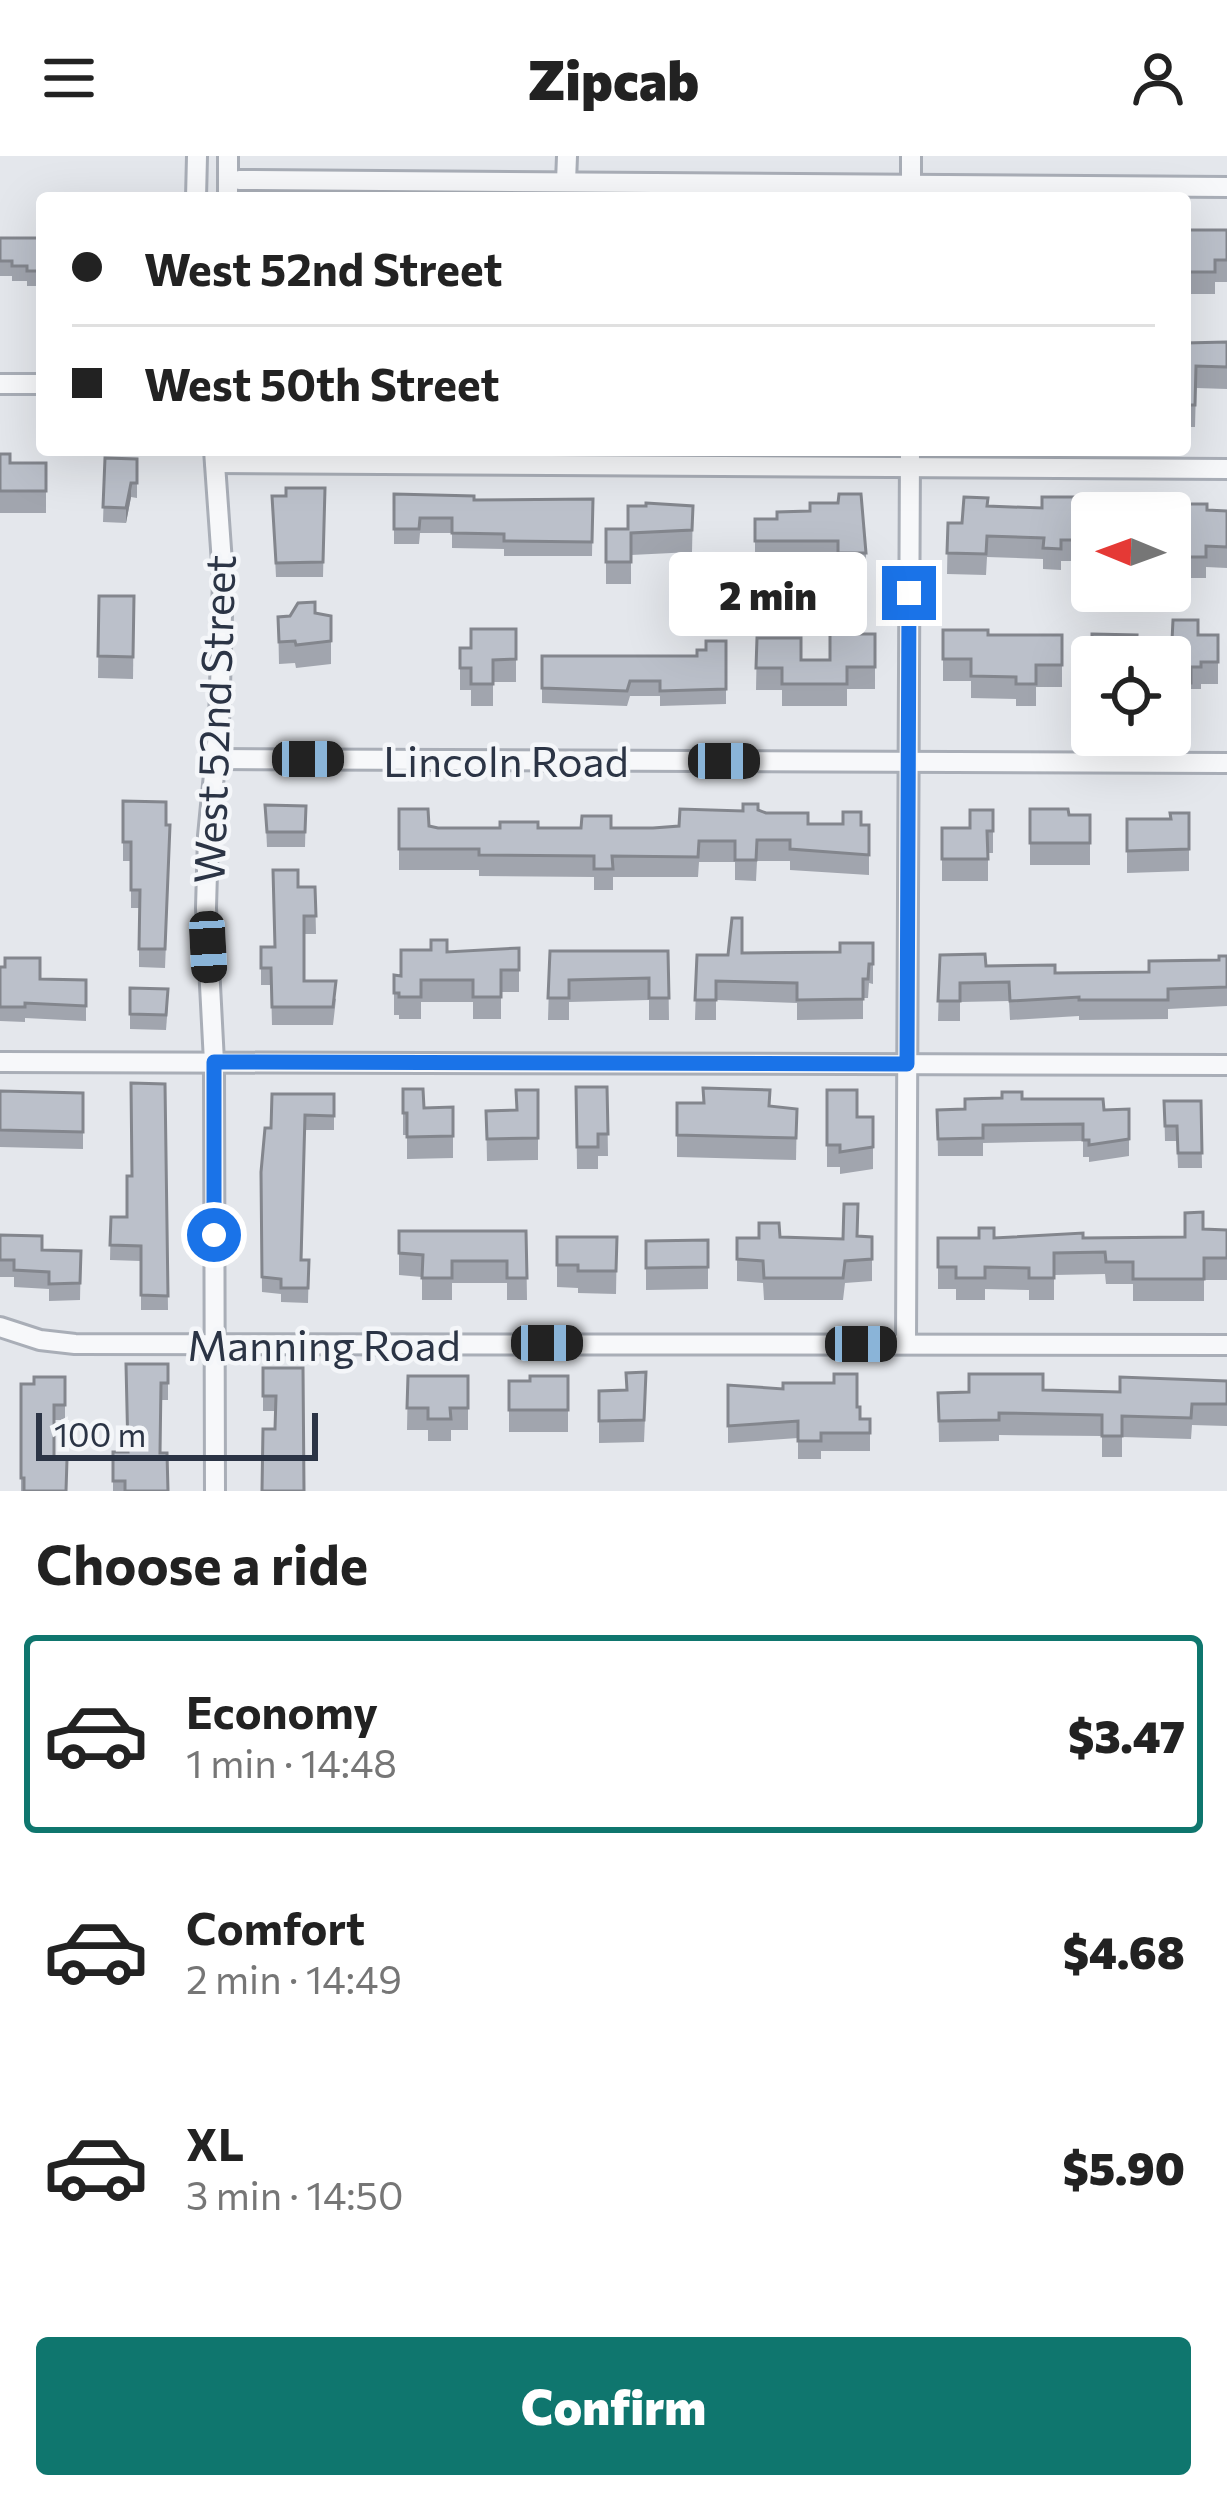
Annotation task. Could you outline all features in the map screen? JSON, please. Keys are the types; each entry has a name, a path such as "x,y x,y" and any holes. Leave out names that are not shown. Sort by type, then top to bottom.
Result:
{"street":[{"path":"196,156 196,192"},
{"path":"228,156 228,192"},
{"path":"566,156 566,182"},
{"path":"911,156 911,191"},
{"path":"239,180 911,191 1227,187"},
{"path":"0,384 36,384"},
{"path":"215,456 910,459 1227,469"},
{"name":"West 52nd Street","path":"215,456 223,578 206,908 214,1062 215,1491"},
{"path":"906,1344 910,459"},
{"name":"Lincoln Road","path":"216,759 1227,763"},
{"path":"0,1062 1227,1065"},
{"name":"Manning Road","path":"0,1327 67,1344 1227,1345"}],"building":[{"path":"1191,230 1227,230 1227,260 1215,260 1215,272 1191,272"},
{"path":"0,238 36,238 36,271 0,261"},
{"path":"1227,342 1227,367 1196,366 1195,405 1191,405 1191,343"},
{"path":"0,454 10,454 10,463 46,463 46,491 0,491"},
{"path":"105,458 137,459 137,483 131,483 126,508 103,507"},
{"path":"286,488 325,488 323,562 276,563 272,496 286,496"},
{"path":"394,494 474,496 474,500 593,499 592,542 504,541 504,534 452,533 452,518 420,518 419,529 394,529"},
{"path":"839,494 861,494 866,553 838,553 838,541 755,541 755,519 777,519 777,512 810,511 810,503 838,503"},
{"path":"964,497 988,498 987,506 1042,508 1042,497 1071,497 1071,540 1061,540 1061,549 1043,548 1044,538 987,536 986,554 947,553 948,523 962,523"},
{"path":"1191,504 1227,511 1227,547 1206,546 1206,557 1191,557"},
{"path":"628,506 693,506 692,530 631,533 631,562 606,562 606,529 628,529"},
{"path":"99,596 134,596 133,657 98,656"},
{"path":"315,602 315,613 331,616 331,641 279,642 278,617 290,616 298,603"},
{"path":"1173,620 1198,620 1198,635 1218,635 1218,662 1191,667 1191,636 1172,636"},
{"path":"471,629 516,629 516,659 493,660 493,684 471,684 471,668 460,668 460,648 471,648"},
{"path":"943,630 1062,635 1062,665 1036,665 1036,684 1016,684 1016,677 971,676 971,659 943,659"},
{"path":"830,634 875,634 875,667 847,667 847,684 782,684 782,668 756,668 757,638 801,638 801,660 830,660"},
{"path":"706,641 726,641 726,689 660,691 660,681 630,681 627,691 542,688 542,656 697,656 697,650 706,650"},
{"path":"123,801 166,802 166,825 170,825 165,949 139,949 140,890 131,890 131,842 123,842"},
{"path":"743,804 758,804 758,810 766,813 808,813 808,824 843,824 843,812 861,812 861,825 869,825 869,855 790,849 790,840 757,840 756,860 735,860 735,841 699,841 698,857 612,856 613,869 594,869 594,856 399,849 399,809 428,809 429,826 438,828 500,828 500,822 538,822 538,828 581,828 582,816 611,816 611,828 653,828 679,826 680,809 743,811"},
{"path":"265,805 306,806 305,832 267,832"},
{"path":"1030,809 1068,809 1069,815 1090,815 1090,843 1030,843"},
{"path":"970,810 993,810 993,831 987,831 988,859 942,859 942,828 970,828"},
{"path":"1170,813 1189,813 1189,849 1127,851 1127,819 1171,819"},
{"path":"273,870 298,870 298,887 315,887 316,916 304,916 304,981 336,981 333,1007 272,1007 271,968 261,968 261,947 275,947"},
{"path":"732,918 742,918 742,953 840,952 840,943 873,943 873,964 869,964 868,979 863,979 863,999 797,1000 797,983 716,981 716,1000 695,1000 697,955 728,955"},
{"path":"431,940 447,940 447,952 519,948 519,970 501,970 501,997 473,997 473,980 421,980 421,997 399,997 394,993 394,975 401,976 401,950 431,950"},
{"path":"550,951 668,951 669,998 649,998 649,978 569,980 569,998 548,998"},
{"path":"985,954 986,966 1055,965 1055,973 1149,972 1149,961 1227,956 1227,987 1168,989 1168,1000 1010,1001 1009,982 960,983 960,1001 938,1001 940,955"},
{"path":"5,958 40,958 40,979 86,980 86,1006 25,1003 25,1007 0,1007 0,967 5,967"},
{"path":"130,988 168,989 166,1015 130,1014"},
{"path":"131,1083 165,1084 168,1296 141,1295 141,1246 110,1245 111,1217 127,1217 127,1176 132,1176"},
{"path":"576,1087 607,1087 608,1134 598,1134 598,1147 577,1147"},
{"path":"703,1088 770,1090 769,1106 797,1109 796,1138 677,1135 677,1103 704,1103"},
{"path":"403,1089 423,1089 424,1108 453,1107 453,1136 407,1137"},
{"path":"516,1090 538,1090 538,1138 487,1139 486,1111 517,1110"},
{"path":"827,1090 857,1090 857,1117 873,1117 873,1147 840,1152 840,1145 827,1145"},
{"path":"0,1091 83,1093 83,1132 0,1130"},
{"path":"1002,1092 1022,1092 1022,1099 1103,1099 1104,1110 1129,1109 1129,1139 1089,1145 1089,1140 1083,1140 1083,1124 983,1125 983,1138 938,1139 937,1110 965,1109 965,1099 1002,1098"},
{"path":"272,1094 334,1094 334,1116 305,1115 301,1260 309,1260 308,1288 281,1288 281,1279 262,1277 261,1172 265,1128 271,1128"},
{"path":"1164,1101 1201,1101 1202,1153 1178,1153 1177,1126 1165,1126"},
{"path":"844,1204 858,1204 857,1236 872,1237 872,1259 845,1261 843,1278 764,1278 763,1261 737,1259 737,1238 759,1238 759,1223 779,1223 780,1237 843,1239"},
{"path":"1203,1212 1203,1229 1227,1230 1227,1258 1204,1258 1204,1279 1133,1279 1133,1262 1106,1262 1105,1252 1054,1253 1054,1278 1029,1278 1029,1268 985,1267 985,1278 956,1278 956,1267 938,1267 938,1238 979,1238 979,1228 994,1228 994,1238 1083,1233 1083,1238 1185,1237 1185,1213"},
{"path":"399,1231 526,1231 527,1278 507,1278 507,1261 452,1261 452,1278 422,1278 423,1255 399,1253"},
{"path":"0,1235 42,1236 42,1250 81,1251 80,1283 49,1284 49,1272 14,1270 14,1260 0,1260"},
{"path":"557,1237 617,1237 616,1271 578,1271 578,1265 557,1265"},
{"path":"708,1240 708,1267 646,1268 646,1241"},
{"path":"126,1364 168,1364 168,1383 161,1383 160,1453 167,1453 168,1491 125,1491 125,1481 113,1481 113,1452 128,1452"},
{"path":"263,1368 303,1368 304,1491 262,1491 263,1429 275,1429 276,1396 263,1396"},
{"path":"646,1372 644,1420 599,1421 599,1391 627,1390 626,1373"},
{"path":"834,1374 857,1374 857,1407 860,1419 870,1419 870,1433 821,1433 821,1441 798,1441 798,1421 728,1426 728,1385 783,1389 783,1383 834,1383"},
{"path":"969,1374 1043,1374 1043,1390 1120,1392 1120,1377 1227,1381 1227,1404 1192,1404 1191,1418 1122,1416 1122,1436 1102,1436 1102,1415 999,1413 999,1420 939,1421 938,1393 969,1392"},
{"path":"408,1376 468,1376 468,1408 450,1408 451,1419 428,1419 428,1408 407,1408"},
{"path":"530,1376 568,1376 568,1410 509,1410 509,1381 530,1381"},
{"path":"34,1377 65,1377 65,1405 54,1405 54,1459 67,1459 66,1491 24,1491 21,1384 34,1384"}],"route":[{"path":"214,1235 214,1062 907,1064 909,593"}]}
